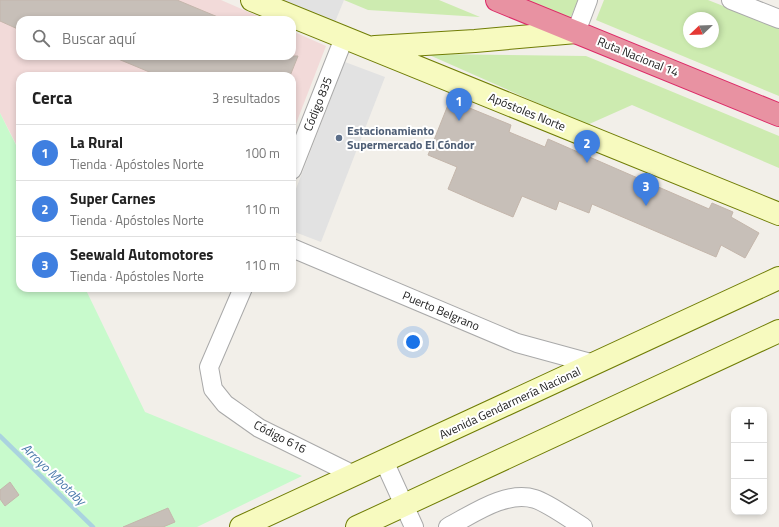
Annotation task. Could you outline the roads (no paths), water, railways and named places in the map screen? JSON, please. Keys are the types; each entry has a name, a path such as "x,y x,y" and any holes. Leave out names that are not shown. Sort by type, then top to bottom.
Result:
{"highway":[{"name":"Ruta Nacional 14","path":"496,0 779,115"}],"street":[{"name":"Apóstoles Norte","path":"252,0 291,16"},
{"path":"368,48 475,41 576,32 588,0"},
{"path":"731,0 779,19"},
{"name":"Apóstoles Norte","path":"296,18 779,214"},
{"name":"Código 835","path":"296,160 344,38"},
{"name":"Puerto Belgrano","path":"296,250 517,343 594,364"},
{"name":"Avenida Gendarmería Nacional","path":"241,527 779,278"},
{"name":"Código 616","path":"241,292 209,367 213,389 225,404 259,428 354,475"},
{"path":"357,527 779,331"},
{"path":"384,461 414,527"},
{"path":"448,527 493,504 518,496 536,499 584,527"}],"waterway":[{"name":"Arroyo Mbotaby","path":"0,436 93,527"}],"place":[{"name":"La Rural","path":"459,121"},
{"name":"Estacionamiento Supermercado El Cóndor","path":"339,138"},
{"name":"Super Carnes","path":"587,163"},
{"name":"Seewald Automotores","path":"646,206"}]}
